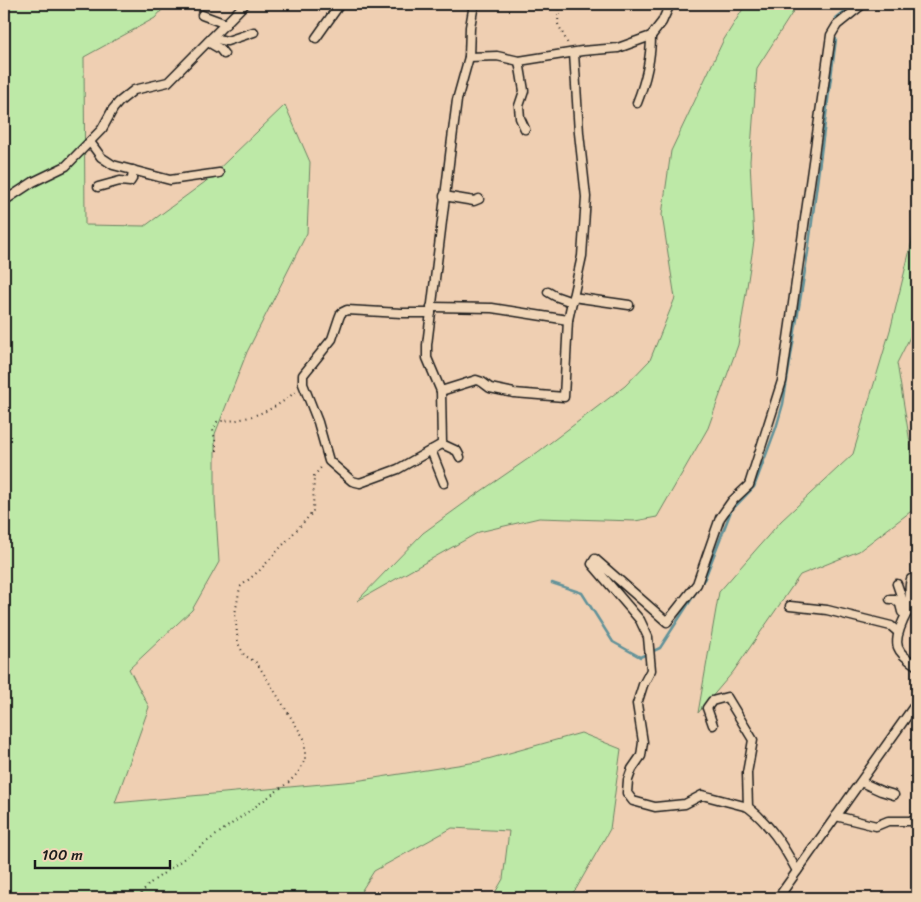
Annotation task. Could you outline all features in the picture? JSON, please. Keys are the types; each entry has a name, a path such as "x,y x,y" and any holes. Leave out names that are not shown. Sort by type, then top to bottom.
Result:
{"street":[{"path":"4,201 33,182 66,166 102,129 119,102 134,90 168,82 245,4"},
{"path":"316,38 340,4"},
{"path":"442,444 441,391 427,358 444,196 457,100 470,57 470,27 474,4"},
{"path":"470,57 497,56 519,61 593,49 618,48 651,36 662,22 670,4"},
{"path":"797,871 786,851 762,817 748,807 702,795 685,804 655,808 633,801 627,792 628,780 632,769 641,756 643,742 638,704 642,685 651,670 648,637 640,620 592,564 595,559 667,622 696,584 720,518 732,501 749,485 782,381 831,35 837,25 863,4"},
{"path":"202,15 226,24"},
{"path":"210,40 227,41 254,32"},
{"path":"637,103 647,77 651,55 651,36"},
{"path":"210,40 224,54"},
{"path":"441,391 476,380 490,388 514,393 564,397 568,320 582,256 586,197 579,133 574,53"},
{"path":"519,61 524,91 519,106 520,118 525,128"},
{"path":"90,142 101,157 113,165 170,180 219,173"},
{"path":"98,187 120,181 130,182 133,170"},
{"path":"444,196 474,201 478,199"},
{"path":"548,292 555,296 573,300 628,305"},
{"path":"442,444 398,469 360,483 352,481 329,461 318,422 303,384 303,376 332,339 341,313 347,310 402,313 492,308 568,320"},
{"path":"442,444 457,451 460,456"},
{"path":"432,450 444,483"},
{"path":"917,577 911,579 909,587 910,606 898,632 897,646 903,656 917,666"},
{"path":"897,584 905,616"},
{"path":"890,599 894,599 900,604 905,616"},
{"path":"790,606 827,610 891,626 898,632"},
{"path":"713,725 707,708 712,701 727,697 753,740 747,773 748,807"},
{"path":"778,898 917,702"},
{"path":"861,782 894,795"},
{"path":"836,816 876,826 888,821 917,821"}],"path":[{"path":"559,4 558,24 565,40 574,53"},
{"path":"217,451 213,430 217,422 235,421 262,414 286,401 303,384"},
{"path":"138,898 149,884 289,782 298,773 305,760 305,740 257,663 244,655 238,643 235,614 240,587 260,570 312,512 314,476 329,461"}],"green space":[{"path":"4,4 167,4 155,18 84,57 85,225 145,226 205,182 285,105 310,162 307,233 247,352 215,434 215,499 219,562 192,610 129,669 149,707 115,803 355,781 477,762 581,733 621,749 610,829 576,889 567,898 492,898 503,879 509,831 452,828 374,871 357,898 4,898"},
{"path":"746,4 802,4 796,7 757,68 750,161 754,241 738,345 708,428 657,517 635,521 539,518 479,532 357,601 423,533 538,452 625,386 650,360 675,298 662,215 671,151 723,41"},
{"path":"917,221 917,323 897,363 913,461 914,509 859,551 800,575 733,672 698,713 719,592 781,521 853,454 891,327"}],"waterway":[{"path":"836,18 854,4"},
{"path":"552,583 582,593 613,642 640,657 660,648 705,578 731,511 754,487 783,404 808,252 836,39"}]}
